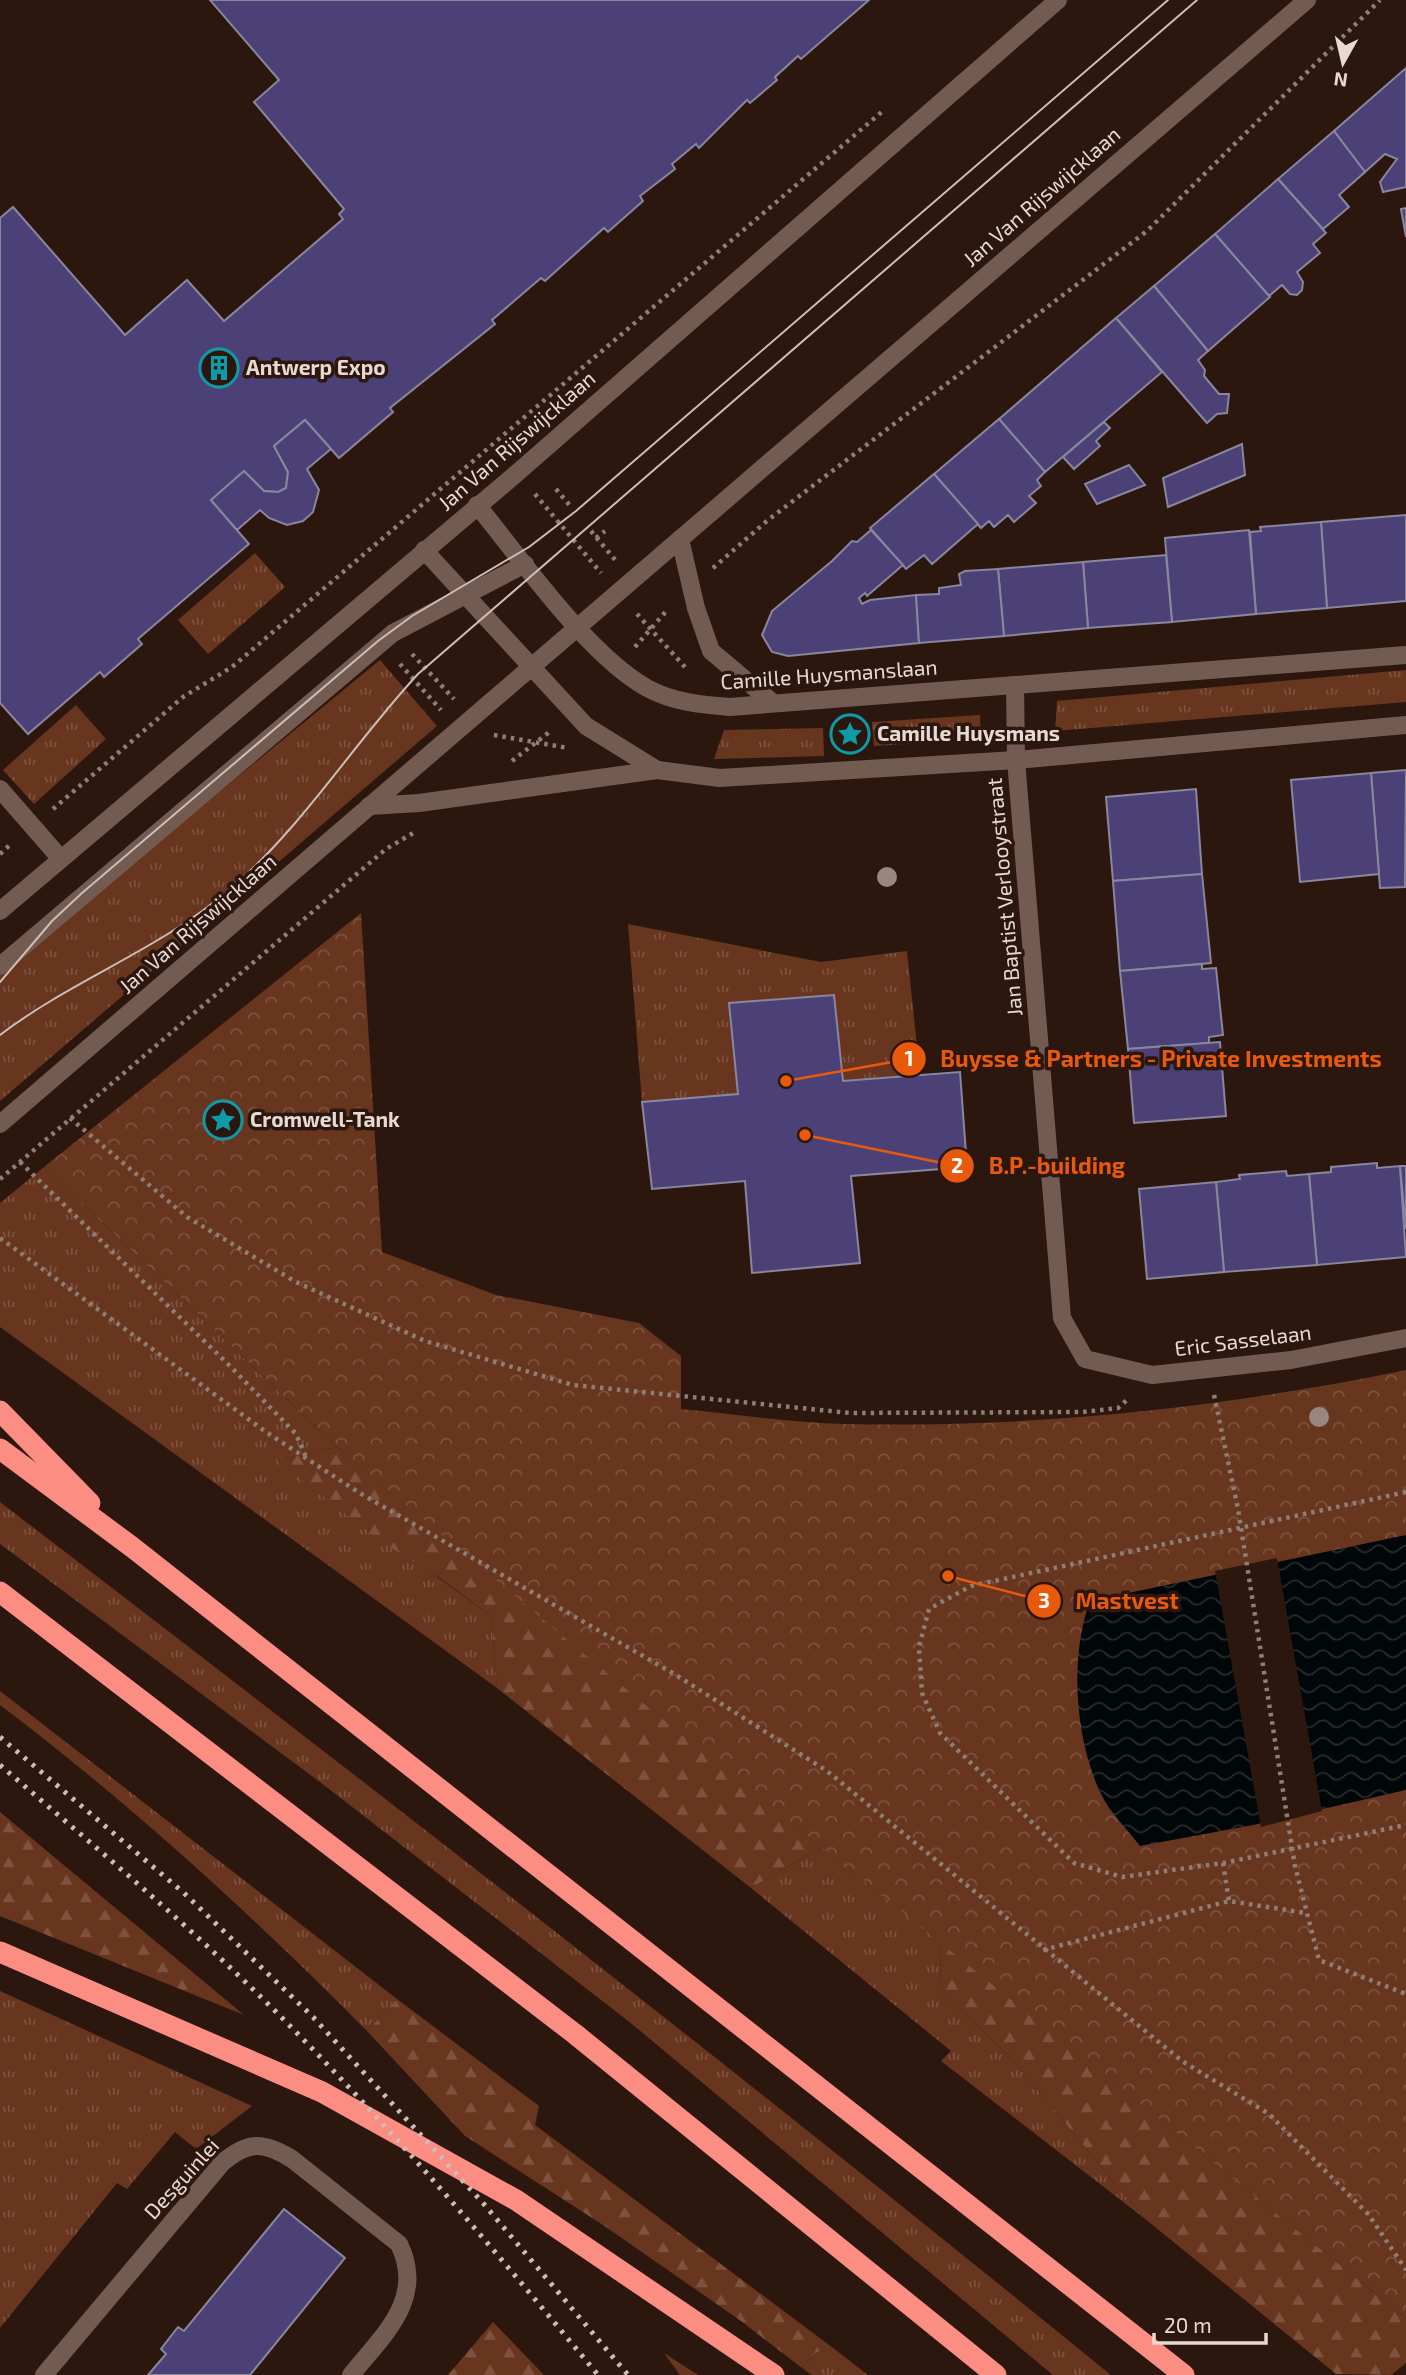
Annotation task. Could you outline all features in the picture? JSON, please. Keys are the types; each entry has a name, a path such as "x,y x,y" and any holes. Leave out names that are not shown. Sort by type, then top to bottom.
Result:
{"highway":[{"path":"0,1411 132,1547"},
{"path":"0,1449 132,1547 1184,2375"},
{"path":"0,1592 575,2034 996,2375"},
{"path":"0,1952 322,2092 516,2200 774,2375"}],"street":[{"name":"Jan Van Rijswijcklaan","path":"0,911 517,473 1058,0"},
{"name":"Jan Van Rijswijcklaan","path":"0,1124 1307,0"},
{"name":"Camille Huysmanslaan","path":"477,505 578,626 617,667 650,690 691,702 730,706 1406,655"},
{"path":"680,539 690,588 711,651 773,703"},
{"path":"424,550 530,668 574,712 607,742 657,770"},
{"path":"0,966 393,632 525,564"},
{"path":"1015,685 1016,760"},
{"path":"369,806 419,803 657,770 720,778 1016,760 1406,725"},
{"name":"Jan Baptist Verlooystraat","path":"1016,760 1062,1318 1085,1359"},
{"path":"0,789 61,859"},
{"name":"Eric Sasselaan","path":"1085,1359 1152,1374 1291,1360 1406,1338"},
{"name":"Desguinlei","path":"44,2375 222,2163 239,2149 256,2145 274,2147 292,2159 399,2244 408,2261 406,2300 398,2317 351,2375"}],"path":[{"path":"617,667 670,605 768,520 1147,231 1380,0"},
{"path":"0,854 183,697 232,667 887,108"},
{"path":"517,473 618,593 652,629"},
{"path":"556,489 571,507"},
{"path":"591,531 618,564"},
{"path":"596,538 605,531"},
{"path":"393,632 472,718 491,734 540,741"},
{"path":"393,656 444,713"},
{"path":"507,765 574,712"},
{"path":"0,1179 386,849 418,831"},
{"path":"70,1118 187,1217 296,1282 425,1341 573,1385 850,1413 1083,1412 1118,1408 1152,1374"},
{"path":"20,1162 296,1434 306,1458"},
{"path":"0,1238 265,1432 358,1492 676,1675 827,1771 1182,2061 1269,2114 1369,2215 1406,2270"},
{"path":"1209,1370 1238,1509 1295,1866 1319,1960 1406,1994"},
{"path":"1406,1492 971,1586 929,1609 919,1647 922,1693 940,1733 1074,1863 1122,1877 1223,1863 1406,1825"},
{"path":"1223,1863 1229,1900"},
{"path":"1043,1950 1229,1900 1306,1913"}],"green space":[{"path":"255,553 285,587 208,654 178,620"},
{"path":"380,660 437,726 0,1101 0,972"},
{"path":"1406,670 1406,702 1055,731 1057,701"},
{"path":"76,705 106,739 34,804 3,770"},
{"path":"980,715 981,739 874,746 872,722"},
{"path":"823,728 824,756 714,759 724,730"},
{"path":"361,913 382,1252 496,1295 639,1323 681,1356 681,1409 825,1423 987,1423 1198,1405 1406,1370 1406,2318 644,1704 337,1447 44,1167"},
{"path":"628,924 821,962 907,951 920,1075 843,1081 834,995 730,1003 738,1094 642,1102"},
{"path":"44,1167 337,1447 277,1460 491,1616 497,1688 0,1327 0,1203"},
{"path":"337,1447 822,1847 751,1888 497,1688 491,1616 440,1578 382,1542 276,1460"},
{"path":"0,1502 559,1934 1111,2375 1053,2375 632,2024 320,1782 0,1544"},
{"path":"0,1691 397,1999 367,2031 280,1945 190,1862 96,1781 0,1705"},
{"path":"0,1812 244,2015 0,1916"},
{"path":"822,1847 941,1942 940,1990 1012,2059 1144,2218 941,2061 951,2051 751,1888"},
{"path":"941,1942 1406,2318 1406,2363 1391,2375 1336,2374 1144,2218 1012,2059 940,1990"},
{"path":"0,1991 252,2106 196,2149 175,2132 127,2189 117,2183 0,2328"},
{"path":"397,1999 539,2106 535,2125 833,2348 815,2353 802,2368 741,2321 603,2225 465,2136 367,2031"},
{"path":"493,2322 544,2375 448,2375"},
{"path":"833,2348 868,2375 812,2375 802,2368 815,2353"},
{"path":"664,2353 698,2375 680,2375"}],"water":[{"path":"1406,1535 1406,1790 1253,1825 1140,1846 1114,1815 1101,1794 1085,1749 1077,1673 1083,1623 1090,1601"}],"pier":[{"path":"1277,1558 1322,1811 1261,1827 1215,1571"}],"building":[{"name":"Antwerp Expo","path":"210,0 869,0 801,59 798,56 775,77 777,80 750,103 747,100 699,148 696,144 672,164 675,169 640,196 643,201 608,232 604,228 545,281 541,278 492,320 495,324 390,408 393,412 339,458 305,420 274,446 288,472 286,488 278,492 264,491 244,471 211,500 249,544 138,639 142,644 104,677 100,672 28,734 0,703 0,218 13,207 125,335 187,280 224,321 343,219 339,214 344,209 254,102 279,80"},
{"path":"1406,68 1406,187 1383,192 1380,182 1397,159 1385,154 1365,172 1334,131"},
{"path":"1334,131 1365,172 1339,195 1349,207 1323,229 1278,179"},
{"path":"1278,179 1326,233 1313,244 1320,253 1297,272 1303,282 1302,290 1297,295 1290,294 1282,285 1269,296 1215,234"},
{"path":"1406,208 1406,237 1401,209"},
{"path":"1215,234 1270,297 1208,351 1154,286"},
{"path":"1154,286 1208,351 1198,360 1205,370 1204,376 1219,394 1229,394 1227,413 1217,414 1207,423 1116,318"},
{"path":"1116,318 1162,372 1045,472 999,419"},
{"path":"999,419 1045,472 1037,480 1041,486 1029,496 1036,503 1014,522 1008,515 994,527 989,521 981,528 934,474"},
{"path":"305,420 331,449 307,469 319,490 313,512 303,521 287,525 269,518 260,510 237,530 211,500 244,471 264,491 278,492 286,488 288,472 274,446"},
{"path":"1104,422 1110,428 1096,441 1100,446 1074,469 1063,457"},
{"path":"1242,444 1245,475 1168,507 1163,478"},
{"path":"1129,465 1145,485 1097,504 1085,484"},
{"path":"934,474 978,524 932,564 924,555 906,569 870,528"},
{"path":"1406,515 1406,601 1327,608 1321,522"},
{"path":"1321,522 1327,608 1256,614 1250,532 1261,531 1260,527"},
{"path":"871,530 903,565 867,596 865,593 859,598 862,604 870,600 916,595 919,643 788,656 772,652 762,635 772,611 852,541 857,542"},
{"path":"1249,530 1256,614 1172,622 1165,538"},
{"path":"1166,555 1172,622 1088,628 1083,562"},
{"path":"1083,562 1088,628 1004,636 998,569"},
{"path":"998,569 1004,636 919,643 916,595 939,594 939,588 961,585 959,574 965,571"},
{"path":"1406,770 1405,887 1380,888 1371,773"},
{"path":"1371,773 1379,874 1300,882 1291,780"},
{"path":"1196,789 1202,874 1113,881 1106,797"},
{"path":"1202,874 1211,963 1120,971 1113,881"},
{"path":"1202,964 1202,969 1216,968 1223,1035 1209,1037 1209,1043 1128,1049 1120,971"},
{"path":"834,995 843,1081 960,1072 967,1167 851,1176 860,1263 752,1273 745,1181 652,1189 642,1102 738,1094 729,1003"},
{"path":"1220,1042 1226,1116 1134,1123 1128,1049"},
{"path":"1377,1163 1377,1168 1400,1166 1406,1257 1317,1265 1309,1174 1331,1172 1331,1167"},
{"path":"1400,1166 1406,1166 1406,1229"},
{"path":"1286,1171 1287,1176 1309,1174 1317,1265 1224,1272 1216,1182 1240,1179 1239,1175"},
{"path":"1216,1182 1224,1272 1147,1279 1139,1189"},
{"path":"284,2209 345,2258 250,2375 148,2375 166,2354 161,2349 178,2327 184,2331"}],"tram line":[{"path":"0,982 52,921 82,893 378,641 412,616 529,547 576,511 1168,0"},
{"path":"0,1035 56,998 174,930 229,890 304,813 418,674 1197,0"}],"railway":[{"path":"0,1737 184,1893 313,2017 483,2203 628,2375"},
{"path":"0,1765 188,1929 296,2032 413,2158 598,2375"}],"place":[{"name":"Antwerp Expo","path":"219,368"},
{"name":"Camille Huysmans","path":"850,734"},
{"name":"Buysse & Partners - Private Investments","path":"786,1081"},
{"name":"Cromwell-Tank","path":"223,1120"},
{"name":"B.P.-building","path":"805,1135"},
{"name":"Mastvest","path":"948,1576"}]}
